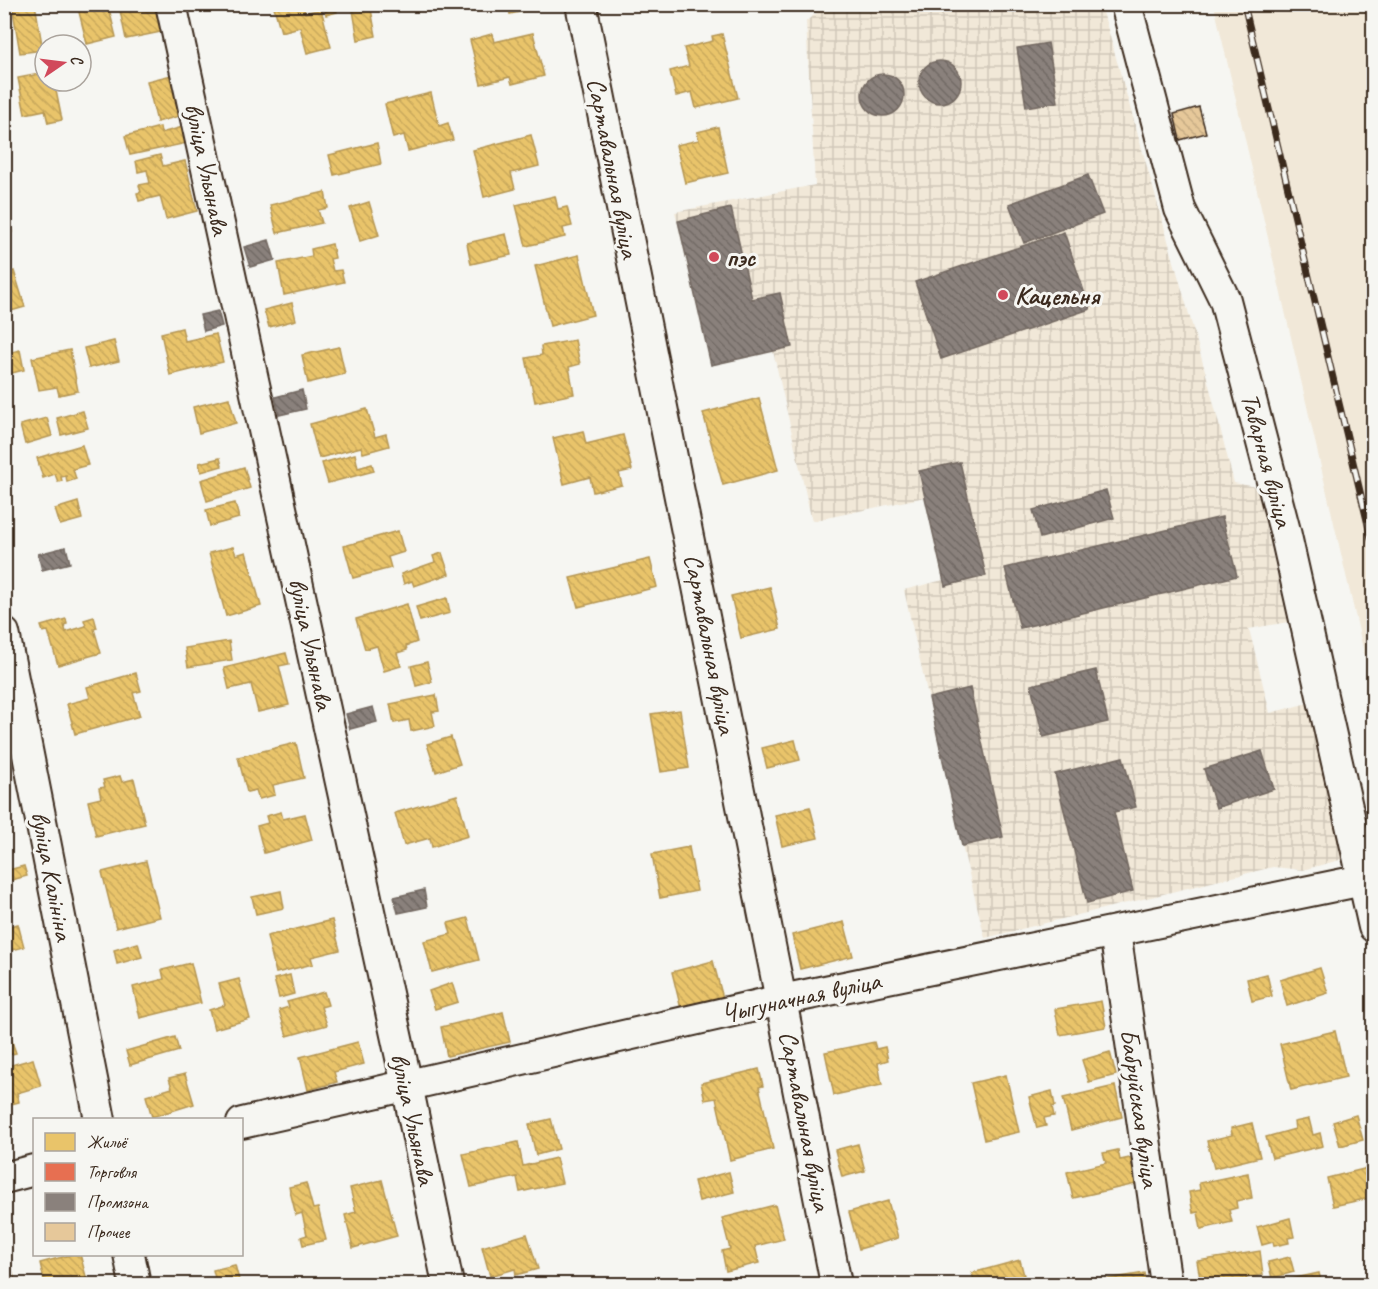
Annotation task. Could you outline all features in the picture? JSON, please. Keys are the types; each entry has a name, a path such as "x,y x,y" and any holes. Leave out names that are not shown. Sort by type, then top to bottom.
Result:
{"street":[{"name":"вуліца Ульянава","path":"171,4 407,1085 448,1284"},
{"name":"Сартавальная вуліца","path":"580,4 836,1284"},
{"name":"Таварная вуліца","path":"1126,4 1180,209 1225,300 1285,531 1374,927"},
{"name":"вуліца Калініна","path":"4,633 100,1118"},
{"name":"Чыгуначная вуліца","path":"243,1123 781,1000 1363,880"},
{"name":"Бабруйская вуліца","path":"1115,932 1166,1284"},
{"path":"4,1178 33,1170"},
{"path":"129,1256 135,1284"}],"shaded area":[{"path":"828,5 1101,5 1208,381 1234,483 1257,487 1288,622 1249,629 1270,713 1308,703 1343,859 1303,870 1273,867 985,938 904,590 943,580 925,497 812,521 773,351 711,365 675,212 815,185 806,21"},
{"path":"1214,5 1373,5 1373,692 1275,268"}],"building: Жильё":[{"path":"35,4 40,33 33,33 33,51 20,53 12,5"},
{"path":"77,4 113,4 114,8 109,9 116,37 93,43 93,33 84,33"},
{"path":"113,4 160,4 166,31 126,39 119,6 114,8"},
{"path":"303,4 305,13 321,9 331,47 307,53 300,27 281,32 274,7"},
{"path":"324,4 335,4 337,12 326,15"},
{"path":"352,4 370,4 376,36 358,40"},
{"path":"508,4 537,4 537,8 510,14"},
{"path":"533,33 544,76 512,84 510,77 481,84 470,40 492,34 494,42"},
{"path":"722,34 738,98 696,108 692,92 676,96 670,71 689,66 684,48 713,41 712,36"},
{"path":"33,75 33,93 56,93 62,120 48,123 45,110 25,114 18,78"},
{"path":"172,75 183,115 157,122 147,81"},
{"path":"431,93 439,126 448,123 453,140 408,151 404,135 393,138 385,104"},
{"path":"160,127 161,133 183,127 187,143 130,155 125,136"},
{"path":"718,127 728,173 685,183 676,145 699,140 697,132"},
{"path":"531,135 539,166 511,173 515,189 484,197 473,150"},
{"path":"377,143 381,164 334,175 329,155"},
{"path":"160,155 163,166 185,161 197,211 166,219 160,196 139,201 137,193 141,192 139,185 150,183 147,170 138,172 136,161"},
{"path":"325,192 328,208 318,210 322,223 277,233 270,205"},
{"path":"555,196 558,209 567,207 572,226 563,228 565,237 526,246 516,205"},
{"path":"369,202 379,235 360,241 350,208"},
{"path":"4,203 12,232 4,234"},
{"path":"506,234 511,255 471,264 467,243"},
{"path":"332,244 335,258 330,259 333,271 341,270 344,282 284,295 278,263 312,256 311,249"},
{"path":"579,255 593,315 550,326 535,266"},
{"path":"14,271 25,307 4,313 4,274"},
{"path":"292,303 296,320 269,327 264,310"},
{"path":"182,328 185,341 216,334 223,362 170,375 161,333"},
{"path":"575,340 580,364 569,367 574,394 535,402 526,358 542,355 541,346"},
{"path":"114,341 119,361 89,368 84,348"},
{"path":"339,347 345,374 308,383 302,355"},
{"path":"20,350 24,370 4,375 4,354"},
{"path":"70,350 78,391 59,395 57,387 39,390 32,358"},
{"path":"229,398 236,423 199,433 193,407"},
{"path":"759,398 778,470 723,485 703,413"},
{"path":"367,409 375,437 386,434 389,446 363,453 361,447 319,458 310,424"},
{"path":"83,411 88,428 61,435 57,418"},
{"path":"47,418 52,436 25,444 20,425"},
{"path":"583,431 586,444 623,435 632,470 619,473 622,485 593,492 590,477 564,484 553,438"},
{"path":"82,445 88,465 73,469 76,479 67,482 66,476 61,477 62,481 58,482 55,474 43,478 37,458"},
{"path":"355,454 358,468 372,464 374,471 328,483 322,463"},
{"path":"220,458 222,466 201,472 199,463"},
{"path":"244,467 250,488 207,501 201,480"},
{"path":"78,502 82,519 60,525 55,509"},
{"path":"235,503 239,518 210,526 206,510"},
{"path":"398,531 404,552 388,557 391,568 353,578 344,546"},
{"path":"233,547 236,555 246,552 261,606 226,616 209,553"},
{"path":"442,553 449,574 414,586 412,581 404,584 401,574 435,562 433,556"},
{"path":"650,559 657,587 578,607 570,578"},
{"path":"770,587 780,629 741,638 731,596"},
{"path":"447,598 450,613 420,621 416,607"},
{"path":"407,604 417,642 406,646 407,650 397,653 401,666 384,671 377,646 365,649 356,619"},
{"path":"94,617 97,628 94,629 101,653 58,665 48,631 43,632 41,626 66,619 67,624 64,625 66,632 86,626 84,620"},
{"path":"229,641 232,660 188,667 185,648"},
{"path":"286,653 289,664 279,666 289,705 258,712 251,684 229,689 224,668"},
{"path":"427,662 432,682 416,686 411,666"},
{"path":"136,673 141,691 133,693 140,716 75,734 67,704 90,698 87,687"},
{"path":"436,695 439,711 432,712 435,726 411,731 409,720 394,723 390,704"},
{"path":"680,710 689,768 661,772 651,714"},
{"path":"451,737 460,764 436,772 427,744"},
{"path":"795,740 800,760 767,768 762,748"},
{"path":"296,743 304,778 273,785 275,795 259,799 256,790 247,792 238,757"},
{"path":"120,776 122,782 134,779 145,824 96,836 88,801 101,798 99,788 105,787 103,780"},
{"path":"457,795 468,836 432,847 430,838 404,845 395,813"},
{"path":"810,807 818,838 782,846 775,815"},
{"path":"281,812 283,819 305,814 312,840 264,853 257,826 268,823 266,816"},
{"path":"689,847 697,891 660,898 652,854"},
{"path":"146,861 160,917 116,928 102,872"},
{"path":"24,866 27,876 4,882 4,871"},
{"path":"281,891 284,908 256,914 252,897"},
{"path":"468,918 479,960 432,972 424,941 451,934 448,923"},
{"path":"332,920 340,950 311,957 313,964 276,973 267,936"},
{"path":"4,921 6,927 18,924 24,947 4,952"},
{"path":"844,922 853,956 800,969 792,935"},
{"path":"138,943 142,957 117,964 114,950"},
{"path":"713,961 724,1002 682,1013 672,972"},
{"path":"191,963 201,1003 140,1018 133,987 164,979 162,970"},
{"path":"1320,968 1328,993 1287,1006 1280,980"},
{"path":"1267,974 1272,996 1252,1001 1247,979"},
{"path":"290,975 294,994 279,998 274,979"},
{"path":"239,979 250,1019 214,1029 209,1010 225,1005 219,984"},
{"path":"452,983 458,1002 435,1009 429,991"},
{"path":"324,992 328,1005 321,1007 327,1025 287,1036 279,1010 289,1007 287,1002"},
{"path":"1101,1001 1106,1027 1060,1035 1055,1009"},
{"path":"503,1012 510,1042 447,1056 441,1027"},
{"path":"1335,1031 1346,1077 1291,1090 1280,1044"},
{"path":"10,1036 16,1053 4,1056 4,1037"},
{"path":"175,1037 179,1051 130,1065 126,1051"},
{"path":"358,1042 364,1064 334,1072 337,1082 308,1090 300,1057"},
{"path":"874,1042 876,1049 885,1047 888,1060 878,1063 882,1085 834,1095 825,1052"},
{"path":"1110,1052 1116,1075 1089,1082 1082,1060"},
{"path":"33,1059 41,1086 17,1093 19,1102 4,1106 4,1067"},
{"path":"759,1069 763,1086 759,1087 773,1149 730,1160 716,1098 705,1100 701,1083"},
{"path":"185,1074 194,1104 152,1117 146,1096 172,1088 169,1078"},
{"path":"1006,1075 1019,1132 984,1140 971,1083"},
{"path":"1115,1086 1122,1117 1071,1130 1063,1098"},
{"path":"1052,1091 1054,1116 1044,1118 1046,1126 1037,1128 1029,1097"},
{"path":"1356,1115 1363,1140 1340,1146 1333,1122"},
{"path":"551,1119 559,1149 536,1155 529,1124"},
{"path":"1309,1119 1313,1135 1320,1133 1323,1146 1272,1158 1266,1137 1295,1129 1294,1122"},
{"path":"1252,1123 1260,1157 1214,1168 1207,1141 1232,1135 1231,1128"},
{"path":"518,1142 523,1166 556,1158 562,1183 520,1192 517,1177 471,1187 463,1154"},
{"path":"858,1144 865,1171 842,1177 835,1150"},
{"path":"1118,1150 1120,1160 1130,1158 1136,1184 1073,1198 1067,1172 1106,1163 1103,1153"},
{"path":"1368,1168 1374,1197 1333,1206 1327,1178"},
{"path":"729,1172 734,1192 699,1201 694,1181"},
{"path":"1248,1173 1252,1198 1236,1201 1237,1208 1229,1210 1232,1222 1201,1229 1198,1212 1193,1213 1189,1192 1200,1190 1199,1183"},
{"path":"382,1180 397,1236 353,1248 345,1215 356,1212 350,1188"},
{"path":"306,1183 313,1209 318,1208 326,1240 303,1245 301,1237 307,1235 302,1213 296,1215 289,1187"},
{"path":"888,1201 898,1238 859,1249 849,1212"},
{"path":"775,1205 784,1239 755,1246 759,1263 726,1271 722,1251 730,1249 722,1218"},
{"path":"1290,1218 1294,1237 1288,1238 1289,1243 1274,1246 1273,1242 1262,1245 1257,1227"},
{"path":"527,1234 538,1269 516,1275 515,1269 490,1276 482,1247"},
{"path":"1260,1251 1263,1275 1246,1278 1248,1284 1201,1284 1197,1261"},
{"path":"66,1256 81,1256 88,1284 45,1284 40,1263"},
{"path":"1290,1257 1294,1272 1272,1278 1268,1262"},
{"path":"1020,1260 1026,1283 1031,1282 1032,1284 975,1284 972,1273"},
{"path":"235,1265 240,1284 190,1284 215,1278 213,1270"},
{"path":"12,1269 15,1284 4,1284 4,1270"},
{"path":"1144,1273 1146,1284 1091,1284 1091,1282"},
{"path":"1319,1273 1322,1284 1292,1284 1291,1279"},
{"path":"733,1280 734,1284 712,1284"},
{"path":"1374,1280 1374,1284 1355,1284"}],"building: Торговля":[{"path":"672,4 697,4 673,10"}],"building: Промзона":[{"path":"1048,43 1058,102 1026,107 1017,48"},
{"path":"940,61 948,62 955,67 960,74 960,90 955,97 948,102 940,103 932,102 925,97 920,90 919,82 920,74 925,67 932,62"},
{"path":"883,74 891,75 898,80 903,87 903,103 898,110 891,115 883,116 875,115 868,110 863,103 862,95 863,87 868,80 875,75"},
{"path":"1088,175 1103,214 1024,243 1009,204"},
{"name":"пэс","path":"731,208 752,299 780,293 792,347 711,365 678,221"},
{"name":"Кацельня","path":"1064,232 1090,309 941,359 915,282"},
{"path":"269,240 275,260 250,267 244,247"},
{"path":"218,311 222,326 204,331 200,315"},
{"path":"302,390 306,409 279,415 275,397"},
{"path":"960,462 986,576 945,586 919,471"},
{"path":"1106,490 1114,518 1040,538 1033,510"},
{"path":"1222,517 1237,576 1020,628 1005,568"},
{"path":"66,547 70,563 42,570 38,554"},
{"path":"1096,670 1108,722 1043,737 1031,685"},
{"path":"970,688 1003,837 962,846 929,698"},
{"path":"373,707 377,722 350,729 346,714"},
{"path":"1262,751 1274,789 1216,808 1204,769"},
{"path":"1123,757 1136,807 1114,812 1133,891 1087,903 1055,774"},
{"path":"424,890 427,907 398,913 394,897"}],"building: Прочее":[{"path":"1199,107 1206,133 1180,140 1174,114"}],"railway":[{"path":"1244,4 1374,550"}],"place":[{"name":"пэс","path":"714,257"},
{"name":"Кацельня","path":"1003,295"}]}
